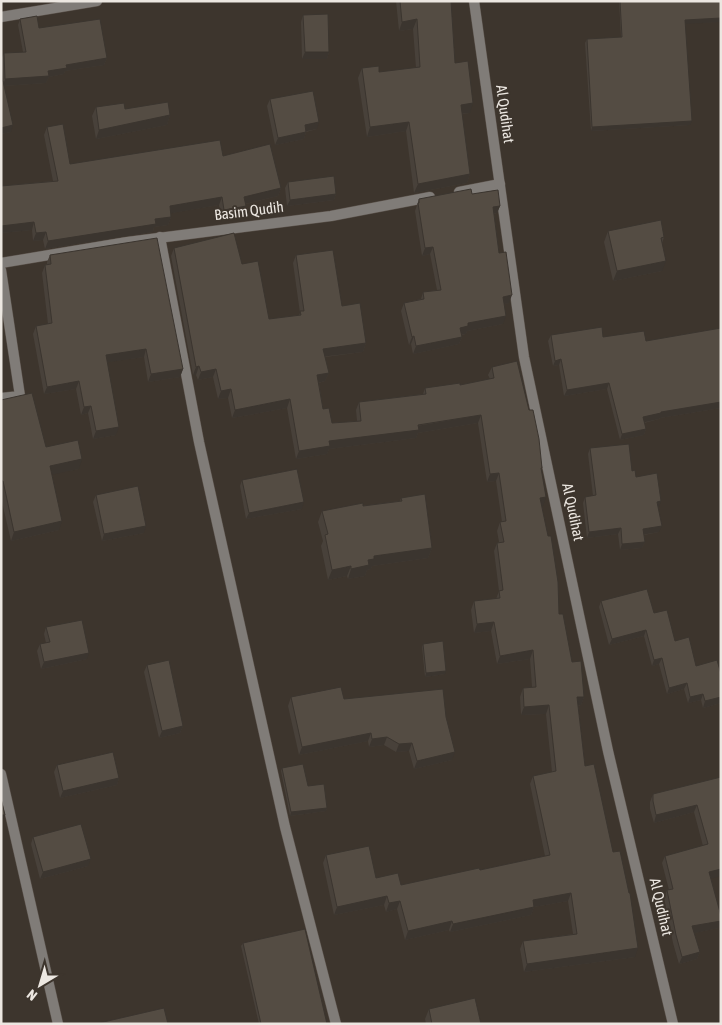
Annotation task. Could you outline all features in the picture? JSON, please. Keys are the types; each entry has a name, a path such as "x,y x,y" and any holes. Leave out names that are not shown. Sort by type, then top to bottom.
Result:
{"street":[{"path":"1,17 97,1"},
{"name":"Al Qudihat","path":"474,1 524,357 608,751 673,1024"},
{"name":"Basim Qudih","path":"1,263 160,237 331,216 500,184"},
{"path":"160,237 199,442 251,675 285,827 336,1024"},
{"path":"1,270 20,396 1,398"},
{"path":"1,774 58,1024"}],"building":[{"path":"400,1 451,1 455,63 468,61 473,103 461,105 470,174 418,184 409,122 370,127 362,68 379,66 379,72 420,67 417,19 402,22"},
{"path":"620,1 721,1 721,18 685,20 692,121 592,127 587,39 622,37"},
{"path":"328,14 329,52 305,52 303,15"},
{"path":"37,16 39,28 100,19 107,58 66,65 67,68 48,71 49,76 5,79 4,53 26,52 20,19"},
{"path":"1,81 3,81 13,125 1,128"},
{"path":"313,91 319,122 305,125 306,132 278,138 270,99"},
{"path":"168,102 170,115 99,130 96,107 124,103 125,109"},
{"path":"63,124 70,164 220,140 223,156 270,144 281,188 244,197 246,206 224,210 222,197 170,206 171,217 155,219 156,224 48,241 46,232 36,233 34,222 1,226 1,186 58,181 47,127"},
{"path":"334,176 336,194 290,200 288,182"},
{"path":"471,189 472,194 498,190 500,206 493,207 499,253 506,252 512,295 503,297 506,316 468,323 468,326 460,328 462,337 416,346 404,303 424,299 423,292 441,290 433,247 425,248 419,199"},
{"path":"661,220 664,237 661,238 666,261 617,271 608,231"},
{"path":"234,233 242,264 258,261 269,319 301,315 300,311 304,311 296,255 333,250 342,306 360,303 366,343 323,349 329,373 317,375 323,409 329,408 332,423 361,421 359,402 426,394 425,388 460,383 460,385 494,378 492,367 517,361 529,410 533,410 539,439 546,497 540,498 548,536 551,536 558,582 559,614 563,614 572,662 581,661 584,697 577,697 585,766 594,764 613,852 620,851 630,893 638,948 527,964 523,941 577,934 571,893 533,900 534,907 453,924 452,921 408,931 400,901 389,903 387,896 337,907 326,855 369,846 376,878 398,873 401,885 550,855 533,776 556,771 549,705 524,707 523,688 536,687 533,650 500,656 494,622 477,624 474,601 500,598 499,591 503,590 497,543 504,542 500,522 506,521 499,473 490,474 481,415 418,425 419,430 329,441 330,446 299,451 290,399 235,410 231,389 221,391 216,369 201,372 199,366 196,367 174,248"},
{"path":"157,238 183,369 151,374 146,349 106,355 119,427 96,431 91,406 84,407 79,381 47,387 36,326 52,323 45,265 51,264 50,255"},
{"path":"602,327 603,337 644,331 646,341 721,328 721,402 661,412 643,417 646,429 622,434 609,383 567,390 561,359 555,361 551,335"},
{"path":"32,393 46,447 78,440 82,459 50,466 62,521 14,532 3,481 1,481 1,400"},
{"path":"629,444 632,471 635,470 636,477 657,473 661,501 657,502 662,526 643,529 645,542 622,544 621,528 589,532 585,497 596,495 590,448"},
{"path":"297,469 304,502 249,513 242,480"},
{"path":"138,486 146,526 104,534 96,495"},
{"path":"425,494 432,548 374,556 374,559 368,560 369,565 351,569 351,566 332,570 325,535 328,534 322,511 363,503 363,506 402,501 401,498"},
{"path":"647,589 654,613 667,610 675,641 689,637 696,666 717,660 721,674 721,697 705,701 703,694 690,697 687,683 669,688 662,658 654,660 646,630 612,639 601,601"},
{"path":"82,620 89,653 44,662 40,644 50,642 46,627"},
{"path":"443,641 446,671 426,673 423,644"},
{"path":"169,660 183,726 162,731 147,665"},
{"path":"341,687 344,699 443,689 446,717 455,752 417,761 412,743 399,744 387,737 372,739 371,733 302,747 291,697"},
{"path":"113,752 119,778 63,791 57,765"},
{"path":"303,764 308,786 324,784 327,808 291,812 282,768"},
{"path":"721,777 721,869 709,872 721,921 692,926 700,952 682,957 667,890 673,889 665,856 708,844 697,805 656,815 653,794"},
{"path":"1,799 5,815 1,815"},
{"path":"81,824 91,859 43,872 33,837"},
{"path":"305,929 327,1024 261,1024 243,943"},
{"path":"475,998 481,1024 432,1024 429,1009"},
{"path":"164,1008 168,1024 99,1023"}]}
